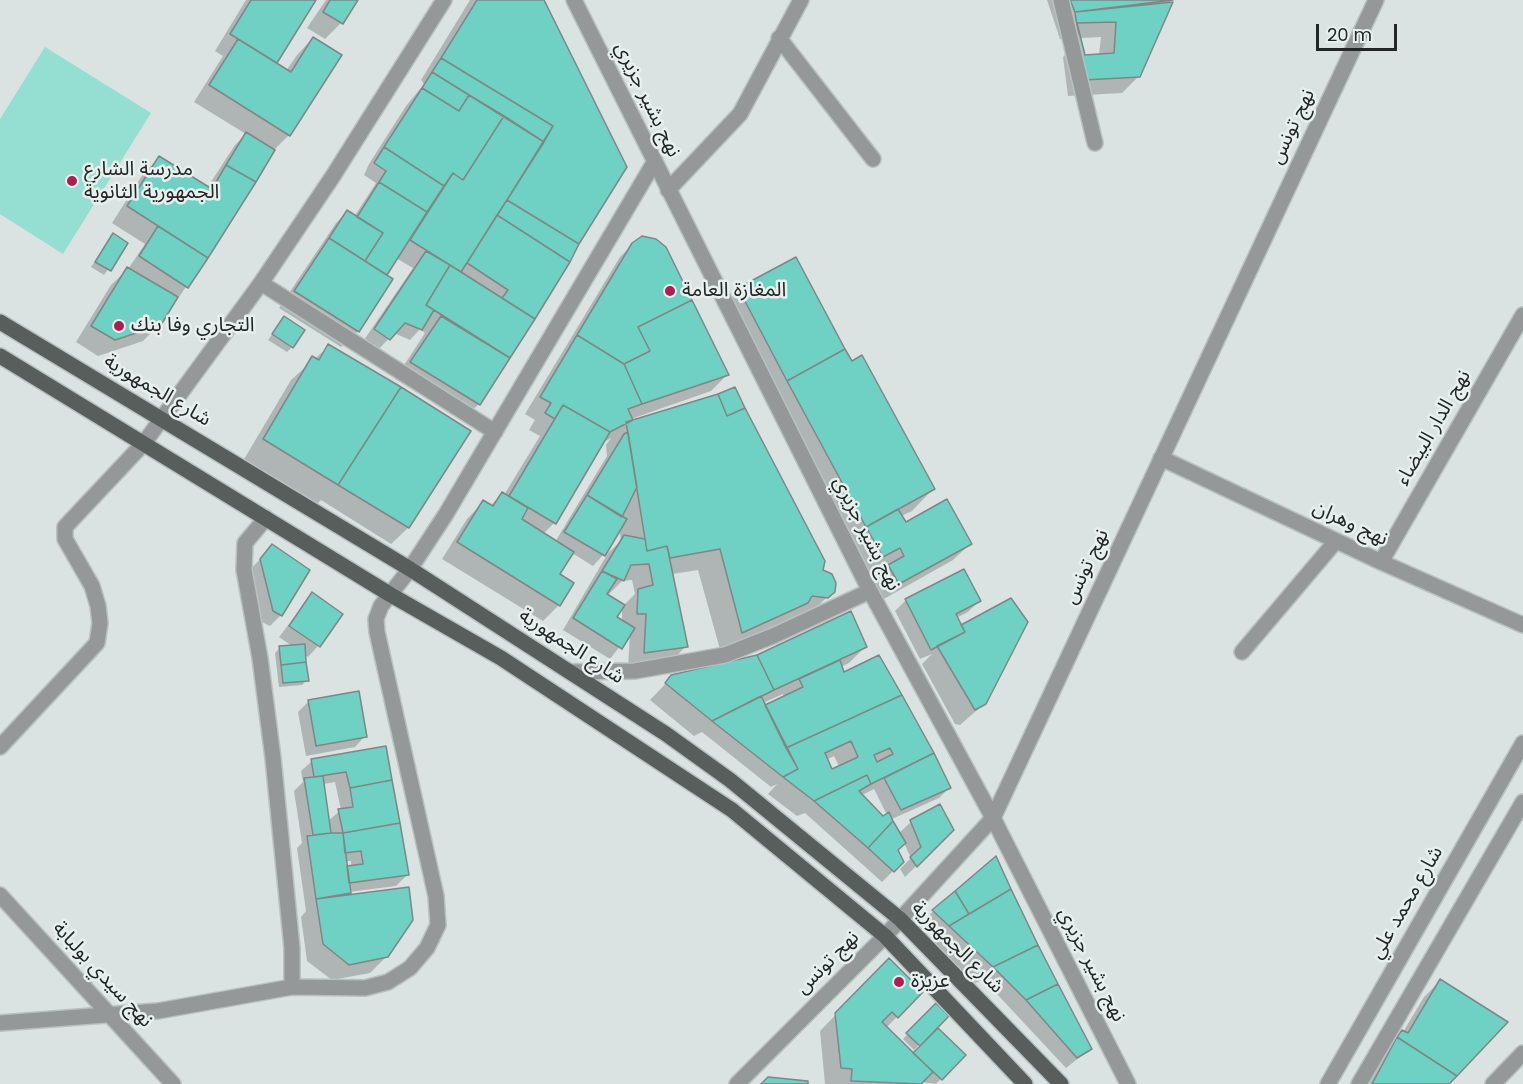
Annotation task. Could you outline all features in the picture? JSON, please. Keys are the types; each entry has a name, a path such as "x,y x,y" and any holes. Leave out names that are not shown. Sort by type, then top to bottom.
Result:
{"main road":[{"name":"شارع الجمهورية","path":"0,322 410,568 572,672 730,780 900,919 1061,1084"},
{"path":"0,356 391,595 501,658 732,810 885,936 1025,1084"}],"street":[{"path":"0,747 97,643 100,623 98,606 92,586 68,545 63,532 65,527 144,442 261,283 333,176 444,0"},
{"name":"نهج بشير جزيري","path":"574,0 870,591 993,818 1128,1084"},
{"path":"668,190 740,114 801,0"},
{"path":"1061,0 1095,143"},
{"name":"نهج تونس","path":"737,1084 885,936 993,818 1376,0"},
{"path":"779,38 873,159"},
{"path":"0,1023 167,1010 292,987 365,988 388,981 410,968 428,948 438,925 436,896 376,632 376,619 381,606 410,568 495,432 655,160"},
{"path":"261,283 495,432"},
{"name":"نهج الدار البيضاء","path":"1381,562 1523,315"},
{"name":"نهج وهران","path":"1161,458 1381,562 1523,625"},
{"path":"266,518 245,543 244,570 260,658 273,758 292,948 292,987"},
{"path":"1242,652 1336,541"},
{"path":"572,672 635,671 725,655 773,636 870,591"},
{"name":"شارع محمد علي","path":"1328,1084 1523,743"},
{"path":"1359,1084 1523,802"},
{"name":"نهج سيدي بولبابة","path":"0,895 173,1084"},
{"path":"1493,1084 1523,1053"}],"green space":[{"path":"45,47 151,113 63,254 0,214 0,119"}],"building":[{"path":"251,0 316,0 277,63 230,34"},
{"path":"330,0 358,0 343,24 323,12"},
{"path":"477,0 544,0 627,167 579,244 507,200 553,126 441,58"},
{"path":"1070,0 1173,0 1075,12"},
{"path":"1173,2 1140,77 1084,80 1075,12","holes":["1116,22 1114,53 1085,55 1077,23"]},
{"path":"313,37 342,55 290,136 209,85 238,39 291,72"},
{"path":"441,58 553,126 544,142 432,72"},
{"path":"432,72 469,95 459,111 422,88"},
{"path":"422,88 459,111 469,95 504,116 463,180 453,173 444,186 384,147"},
{"path":"504,116 544,142 461,272 410,240 453,173 463,180"},
{"path":"246,132 275,150 256,182 226,165"},
{"path":"384,147 444,186 427,212 379,182 386,171 374,163"},
{"path":"159,156 212,189 226,165 256,182 208,258 127,206"},
{"path":"379,182 427,212 387,275 365,261 383,233 357,217"},
{"path":"507,200 579,244 570,262 497,215"},
{"path":"347,210 383,233 365,261 329,238"},
{"path":"497,215 570,262 535,319 502,298 508,290 467,263"},
{"path":"158,226 208,258 188,288 139,256"},
{"path":"113,233 128,243 111,271 95,262"},
{"path":"642,236 656,239 666,247 692,300 638,327 650,351 624,364 577,335 632,243"},
{"path":"329,238 393,279 359,332 294,291"},
{"path":"426,251 450,265 426,305 434,310 422,330 405,323 390,340 374,329"},
{"path":"796,257 845,349 787,381 738,288"},
{"path":"450,265 535,319 510,358 426,305"},
{"path":"127,267 178,297 161,325 115,340 91,326"},
{"path":"692,300 729,375 642,404 624,364 650,351 638,327"},
{"path":"284,316 305,330 293,348 272,334"},
{"path":"441,316 510,358 480,405 410,362"},
{"path":"577,335 624,364 642,404 628,409 633,420 610,432 563,405 555,419 545,413 551,403 540,397"},
{"path":"328,344 401,387 338,485 263,439 312,356 319,360"},
{"path":"845,349 852,361 862,355 935,489 866,527 787,381"},
{"path":"401,387 471,431 409,528 338,485"},
{"path":"735,387 745,408 727,416 718,394"},
{"path":"718,394 727,416 745,408 825,561 823,570 832,574 836,583 835,592 828,598 812,596 808,603 742,633 720,549 670,558 667,546 647,551 626,422"},
{"path":"563,405 610,432 556,524 509,496"},
{"path":"628,432 637,487 622,517 587,495 624,434"},
{"path":"502,492 528,508 522,519 574,552 560,574 574,583 560,606 457,542 483,500 493,506"},
{"path":"587,495 627,519 605,556 564,532"},
{"path":"947,499 972,544 899,584 888,565 904,556 900,548 883,557 866,527 898,509 906,522"},
{"path":"624,535 645,539 647,551 667,546 688,647 644,653 646,614 637,614 638,589 653,585 649,564 631,565 624,581 602,571"},
{"path":"272,544 310,570 282,616 273,611 260,559"},
{"path":"964,569 981,601 956,614 965,632 931,650 905,599"},
{"path":"602,571 617,579 607,594 625,605 617,617 635,628 622,649 573,618"},
{"path":"312,592 343,614 320,647 289,626"},
{"path":"1011,598 1028,622 986,704 975,710 937,646 965,632 961,625"},
{"path":"851,611 867,647 774,690 757,655"},
{"path":"305,644 306,662 281,665 279,646"},
{"path":"757,655 774,690 712,721 665,683 671,675"},
{"path":"879,655 902,695 786,748 765,705 803,687 799,679 840,660 844,672"},
{"path":"306,662 309,681 283,683 281,665"},
{"path":"359,691 367,737 316,746 308,700"},
{"path":"902,695 934,753 871,784 867,775 814,801 783,777 798,769 786,748","holes":["851,741 858,757 832,769 825,753","890,748 893,754 877,762 874,755"]},
{"path":"761,696 798,769 783,777 712,721"},
{"path":"386,746 392,780 350,788 346,772 314,777 311,759"},
{"path":"934,753 951,788 901,810 884,778"},
{"path":"867,775 871,784 859,791 883,816 889,812 893,821 868,848 814,801"},
{"path":"323,776 331,833 313,835 304,778"},
{"path":"392,780 400,823 343,833 338,809 353,807 350,788"},
{"path":"940,804 954,830 917,867 910,857 921,847 910,820"},
{"path":"893,821 906,843 898,850 904,862 894,872 868,848"},
{"path":"400,823 409,875 349,883 347,866 363,864 361,851 345,853 343,833"},
{"path":"343,833 351,893 316,899 307,836"},
{"path":"996,856 1011,889 969,914 955,891"},
{"path":"409,887 413,920 388,957 349,965 323,944 316,899"},
{"path":"1011,889 1038,945 993,967 949,926"},
{"path":"955,891 969,914 949,926 932,910"},
{"path":"1038,945 1058,984 1026,1000 993,967"},
{"path":"889,958 923,992 898,1018 892,1012 882,1022 933,1072 921,1084 851,1081 852,1069 841,1068 835,1013"},
{"path":"1440,979 1508,1022 1457,1076 1397,1037 1402,1030 1408,1033"},
{"path":"1058,984 1092,1049 1077,1058 1026,1000"},
{"path":"936,1003 949,1016 920,1046 906,1033"},
{"path":"938,1028 966,1055 942,1080 913,1053"},
{"path":"1397,1037 1457,1076 1449,1084 1372,1084"},
{"path":"768,1077 808,1081 808,1084 761,1084"}],"place":[{"name":"مدرسة الشارع الجمهورية الثانوية","path":"72,181"},
{"name":"المغازة العامة","path":"670,291"},
{"name":"التجاري وفا بنك","path":"119,326"},
{"name":"عزيزة","path":"899,982"}]}
